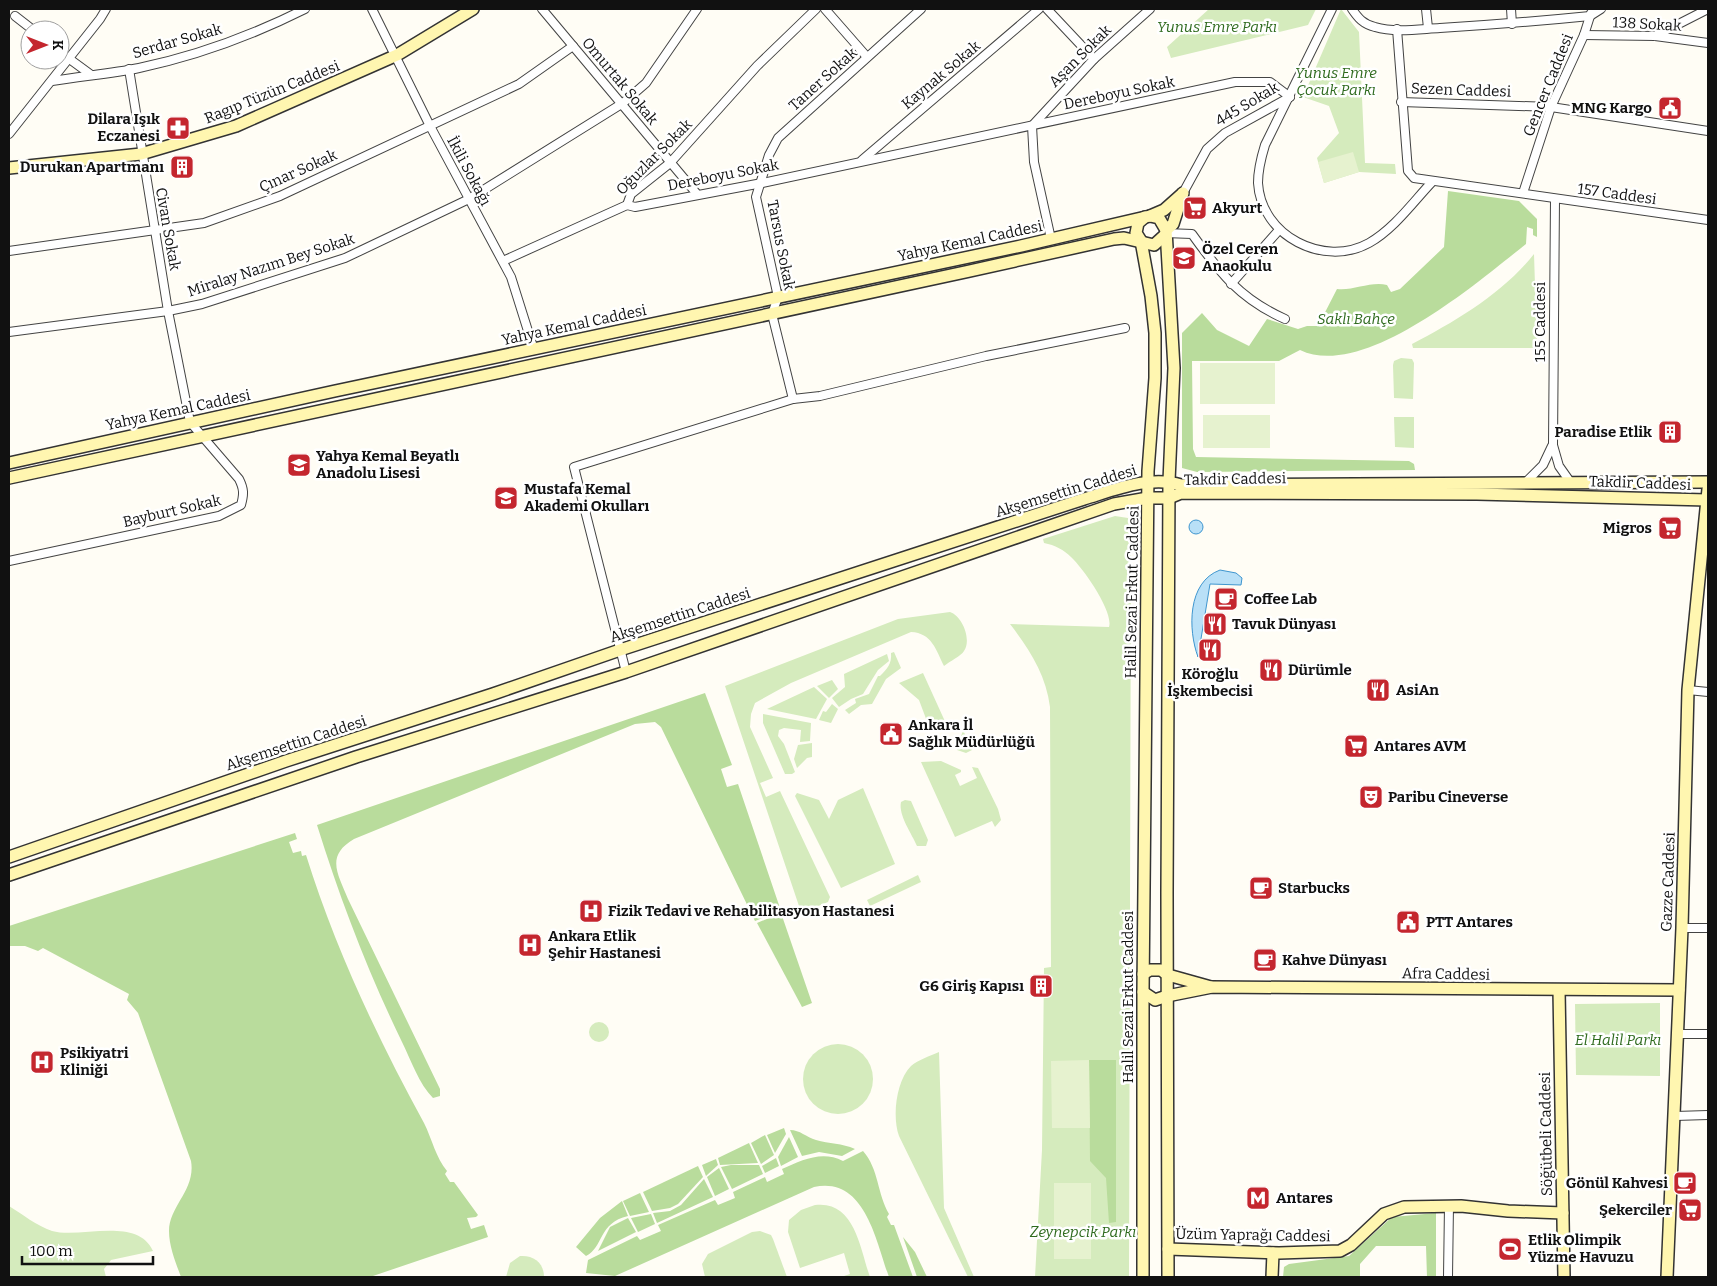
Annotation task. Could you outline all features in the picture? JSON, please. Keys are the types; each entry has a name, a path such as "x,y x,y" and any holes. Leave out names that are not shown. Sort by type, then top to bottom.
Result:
{"main road":[{"name":"Ragıp Tüzün Caddesi","path":"9,168 141,154 236,126 397,55 473,9"},
{"name":"445 Sokak","path":"1147,216 1164,210 1183,193"},
{"name":"445 Sokak","path":"1165,233 1173,224 1183,193"},
{"name":"Yahya Kemal Caddesi","path":"9,463 190,422 1051,239 1147,216"},
{"path":"1147,216 1159,218 1165,233 1174,368 1169,481 1148,481 1155,378 1155,333 1151,296 1141,241 1136,228 1147,216"},
{"path":"1141,241 1154,245 1165,233"},
{"name":"Yahya Kemal Caddesi","path":"9,478 1114,239 1141,241"},
{"name":"Akşemsettin Caddesi","path":"9,857 286,761 493,694 620,650 1090,497 1148,481 1148,498 1114,504 1064,520 626,672 356,756 9,875"},
{"name":"Takdir Caddesi","path":"1708,482 1181,484 1169,481 1169,498 1181,493 1708,494"},
{"name":"Gazze Caddesi","path":"1667,1277 1682,928 1688,690 1708,494"},
{"name":"Halil Sezai Erkut Caddesi","path":"1142,1277 1142,992 1148,498 1169,498"},
{"path":"1168,1277 1169,498"},
{"path":"1143,974 1156,969 1168,975"},
{"name":"Afra Caddesi","path":"1168,975 1212,988"},
{"name":"Afra Caddesi","path":"1167,996 1212,988 1679,990"},
{"name":"Söğütbeli Caddesi","path":"1559,990 1564,1277"},
{"path":"1142,992 1155,1000 1167,996"},
{"name":"Üzüm Yaprağı Caddesi","path":"1168,1249 1273,1253 1340,1251 1350,1245 1388,1211 1404,1207 1449,1205 1562,1213"},
{"path":"1272,1277 1273,1253"}],"street":[{"path":"70,58 106,9"},
{"name":"Serdar Sokak","path":"52,81 129,69 198,51 265,29 305,9"},
{"name":"İkili Sokağı","path":"372,9 397,55 430,126 511,277 534,350"},
{"name":"Omurtak Sokak","path":"542,9 623,103 697,194"},
{"name":"Miralay Nazım Bey Sokak","path":"9,332 168,311 202,304 345,258 469,199 623,103 646,83 697,9"},
{"name":"Oğuzlar Sokak","path":"503,261 627,205 631,194 670,163 757,66 816,9"},
{"path":"824,9 867,57"},
{"name":"Taner Sokak","path":"762,182 769,155 778,138 921,9"},
{"name":"Kaynak Sokak","path":"860,161 1039,9"},
{"path":"1047,9 1094,59"},
{"name":"Aşan Sokak","path":"1032,126 1094,59 1150,9"},
{"name":"445 Sokak","path":"1183,193 1207,150 1225,133 1290,97 1332,9"},
{"path":"1352,9 1360,20 1368,25 1376,28 1396,29 1512,24 1601,9"},
{"path":"1426,9 1428,28"},
{"path":"1511,9 1512,24"},
{"path":"1655,36 1708,9"},
{"name":"Gencer Caddesi","path":"1523,193 1551,107 1584,35 1591,12"},
{"path":"15,16 20,20"},
{"path":"1396,29 1401,102"},
{"name":"138 Sokak","path":"1584,35 1655,36 1708,42"},
{"name":"Çınar Sokak","path":"9,251 204,223 280,196 519,84 573,46"},
{"path":"70,60 90,74"},
{"name":"Civan Sokak","path":"129,69 154,230 190,422"},
{"path":"9,134 60,70"},
{"name":"Dereboyu Sokak","path":"627,205 635,207 762,182 1236,82 1270,82 1290,97"},
{"path":"1290,97 1265,145 1259,167 1258,184 1262,202 1279,230 1298,242 1316,250 1334,252 1354,249 1370,243 1386,231 1432,182"},
{"name":"Sezen Caddesi","path":"1401,102 1551,107 1708,131"},
{"name":"157 Caddesi","path":"1401,102 1408,170 1414,178 1708,220"},
{"path":"1032,126 1034,162 1051,239"},
{"name":"Tarsus Sokak","path":"762,182 756,197 778,297 772,314"},
{"name":"155 Caddesi","path":"1554,199 1553,445 1559,466 1571,483"},
{"path":"1231,284 1279,230"},
{"path":"1165,233 1192,234 1231,284 1259,307 1285,319"},
{"path":"772,314 793,400"},
{"path":"626,672 574,467 793,400 820,396 986,356 1125,328"},
{"name":"Bayburt Sokak","path":"9,561 219,516 234,510 240,505 244,490 239,479 190,422"},
{"name":"155 Caddesi","path":"1525,483 1543,465 1553,445"},
{"path":"1688,690 1708,692"},
{"path":"1682,928 1708,928"},
{"path":"1678,1034 1708,1034"},
{"path":"1675,1116 1708,1116"},
{"path":"1448,1277 1449,1205"}],"green space":[{"name":"Yunus Emre Parkı","path":"1209,9 1316,9 1308,25 1171,58 1167,47"},
{"name":"Yunus Emre Çocuk Parkı","path":"1341,9 1359,32 1365,163 1395,164 1396,174 1359,172 1324,183 1317,158 1339,133 1329,106 1303,97"},
{"path":"1353,152 1359,172 1324,183 1318,162"},
{"name":"Saklı Bahçe","path":"1448,191 1519,201 1537,219 1537,237 1533,235 1533,229 1527,227 1526,244 1480,281 1419,322 1387,340 1356,352 1326,356 1300,350 1279,361 1192,361 1193,449 1196,457 1409,461 1414,464 1415,470 1197,472 1182,468 1182,333 1202,313 1217,330 1249,346 1267,319 1298,329 1307,326 1318,326 1337,289 1381,284 1387,285 1391,292 1400,289 1444,247"},
{"path":"1534,254 1537,348 1413,348 1412,344 1462,316 1493,294 1522,268"},
{"path":"1401,358 1412,359 1414,363 1413,399 1394,398 1393,365 1394,361"},
{"path":"1200,363 1275,363 1275,404 1200,404"},
{"path":"1203,415 1270,415 1270,448 1203,448"},
{"path":"1394,417 1414,417 1414,448 1395,447"},
{"name":"Zeynepcik Parkı","path":"1115,516 1128,518 1131,531 1129,1277 1035,1277 1042,1150 1044,968 1051,967 1050,707 1045,684 1036,663 1010,624 1109,627 1107,611 1083,570 1065,552 1056,546 1044,543 1043,539"},
{"path":"950,612 962,623 967,640 963,653 944,666 936,648 929,639 924,635 911,632 791,683 755,703 751,714 750,727 773,778 760,783 766,797 780,791 830,897 828,902 806,911 800,909 725,686 898,619"},
{"path":"894,652 901,668 886,679 872,704 861,705 849,714 845,710 856,703 855,699 869,694 878,676 889,666 891,653"},
{"path":"887,654 889,661 878,670 863,694 839,707 832,698 845,687 844,674"},
{"path":"923,673 948,728 928,724 919,700 899,683"},
{"path":"832,680 838,689 829,698 817,686"},
{"path":"814,687 827,699 816,719 767,709"},
{"path":"705,693 732,765 721,769 727,787 738,784 781,911 755,921 661,727 655,722 635,724 354,839 339,852 336,866 348,899 440,1089 440,1096 433,1098 416,1072 366,962 345,908 317,825"},
{"path":"832,704 838,709 831,723 819,720 823,711 826,712"},
{"path":"763,714 811,723 810,741 800,742 801,730 784,728 779,730 778,736 784,744 795,772 792,774 785,774 763,723"},
{"path":"963,730 972,750 966,753 957,750"},
{"path":"812,743 812,757 807,758 797,768 794,759 798,745"},
{"path":"941,761 961,770 961,772 955,775 960,786 977,778 972,767 978,768 998,809 1001,820 995,827 992,821 955,837 921,762"},
{"path":"863,788 895,864 841,888 795,796 797,793 819,800 829,819 838,800"},
{"path":"905,800 911,801 928,840 926,846 917,846 906,824 901,807 901,802"},
{"path":"295,833 297,839 289,842 293,853 301,851 302,856 306,855 317,890 358,992 447,1171 445,1174 450,1182 454,1182 478,1215 467,1218 471,1229 484,1225 488,1237 370,1277 181,1277 171,1249 169,1231 173,1214 190,1181 191,1161 138,1013 127,1000 129,994 43,948 38,951 25,946 9,946 9,926"},
{"path":"918,875 921,882 870,906 867,900"},
{"path":"781,913 812,1003 802,1007 757,923"},
{"name":"El Halil Parkı","path":"1660,1003 1660,1076 1576,1075 1575,1004"},
{"path":"599,1022 606,1025 609,1032 606,1039 599,1042 592,1039 589,1032 592,1025"},
{"path":"838,1044 851,1047 863,1054 870,1066 873,1079 870,1092 863,1104 851,1111 838,1114 825,1111 813,1104 806,1092 803,1079 806,1066 813,1054 825,1047"},
{"path":"939,1052 944,1208 974,1277 968,1277 899,1136 897,1128 897,1100 906,1073 914,1064"},
{"path":"1089,1060 1116,1060 1116,1222 1109,1223 1106,1178 1090,1161"},
{"path":"1089,1060 1090,1128 1052,1128 1051,1061"},
{"path":"784,1128 786,1134 775,1153 767,1135"},
{"path":"790,1130 797,1131 816,1140 855,1149 842,1156 819,1152 802,1156"},
{"path":"765,1135 774,1155 761,1164 751,1143"},
{"path":"789,1137 798,1157 781,1166 778,1157"},
{"path":"749,1143 758,1163 720,1165 718,1158"},
{"path":"863,1151 872,1166 889,1214 887,1217 891,1225 894,1225 913,1277 889,1277 866,1214 857,1201 845,1191 831,1186 814,1187 615,1276 586,1273 588,1260 637,1236 640,1240 661,1231 658,1225 715,1200 718,1205 735,1198 733,1192 765,1177 767,1182 784,1174 782,1169 820,1156 843,1161"},
{"path":"776,1158 779,1166 765,1173 762,1166"},
{"path":"716,1159 718,1165 706,1176 702,1165"},
{"path":"759,1165 763,1174 732,1189 721,1167"},
{"path":"698,1166 703,1177 678,1204 670,1208 652,1211 643,1192"},
{"path":"719,1168 729,1189 715,1196 707,1177"},
{"path":"704,1179 713,1197 657,1223 653,1213 670,1211 681,1205"},
{"path":"1054,1183 1091,1183 1091,1259 1054,1259"},
{"path":"640,1193 649,1212 630,1216 623,1201"},
{"path":"622,1201 628,1216 618,1219 611,1224 596,1247 586,1256 576,1247 600,1218"},
{"path":"815,1205 828,1206 839,1210 847,1218 859,1241 870,1277 841,1277 850,1274 844,1253 800,1268 788,1232 789,1220 801,1210"},
{"path":"9,1206 35,1223 52,1231 77,1233 121,1231 134,1234 145,1240 153,1251 111,1260 104,1269 106,1277 9,1277"},
{"path":"1436,1213 1436,1277 1427,1277 1426,1246 1376,1246 1360,1264 1360,1276 1283,1277 1284,1267 1289,1264 1349,1256 1392,1217"},
{"path":"651,1214 655,1224 638,1232 631,1218"},
{"path":"628,1218 636,1232 598,1251 610,1227"},
{"path":"760,1231 771,1235 787,1277 705,1277 702,1264 708,1254 752,1232"},
{"path":"903,1237 915,1252 927,1277 917,1277"},
{"path":"520,1256 530,1257 537,1261 544,1272 544,1277 506,1277 510,1263"}],"water":[{"path":"1193,520 1199,520 1203,527 1199,534 1193,534 1189,530 1189,524"},
{"path":"1220,570 1236,573 1242,578 1241,585 1210,584 1198,657 1192,621 1196,596 1201,585 1209,576"}],"place":[{"name":"MNG Kargo","path":"1670,108"},
{"name":"Dilara Işık Eczanesi","path":"178,128"},
{"name":"Durukan Apartmanı","path":"182,167"},
{"name":"Akyurt","path":"1195,208"},
{"name":"Özel Ceren Anaokulu","path":"1184,258"},
{"name":"Paradise Etlik","path":"1670,432"},
{"name":"Yahya Kemal Beyatlı Anadolu Lisesi","path":"299,465"},
{"name":"Mustafa Kemal Akademi Okulları","path":"506,498"},
{"name":"Migros","path":"1670,528"},
{"name":"Coffee Lab","path":"1226,599"},
{"name":"Tavuk Dünyası","path":"1215,624"},
{"name":"Köroğlu İşkembecisi","path":"1210,650"},
{"name":"Dürümle","path":"1271,670"},
{"name":"AsiAn","path":"1378,690"},
{"name":"Ankara İl Sağlık Müdürlüğü","path":"891,734"},
{"name":"Antares AVM","path":"1356,746"},
{"name":"Paribu Cineverse","path":"1371,797"},
{"name":"Starbucks","path":"1261,888"},
{"name":"Fizik Tedavi ve Rehabilitasyon Hastanesi","path":"591,911"},
{"name":"PTT Antares","path":"1408,922"},
{"name":"Ankara Etlik Şehir Hastanesi","path":"530,945"},
{"name":"Kahve Dünyası","path":"1265,960"},
{"name":"G6 Giriş Kapısı","path":"1041,986"},
{"name":"Psikiyatri Kliniği","path":"42,1062"},
{"name":"Gönül Kahvesi","path":"1685,1183"},
{"name":"Antares","path":"1258,1198"},
{"name":"Şekerciler","path":"1690,1210"},
{"name":"Etlik Olimpik Yüzme Havuzu","path":"1510,1249"}]}
